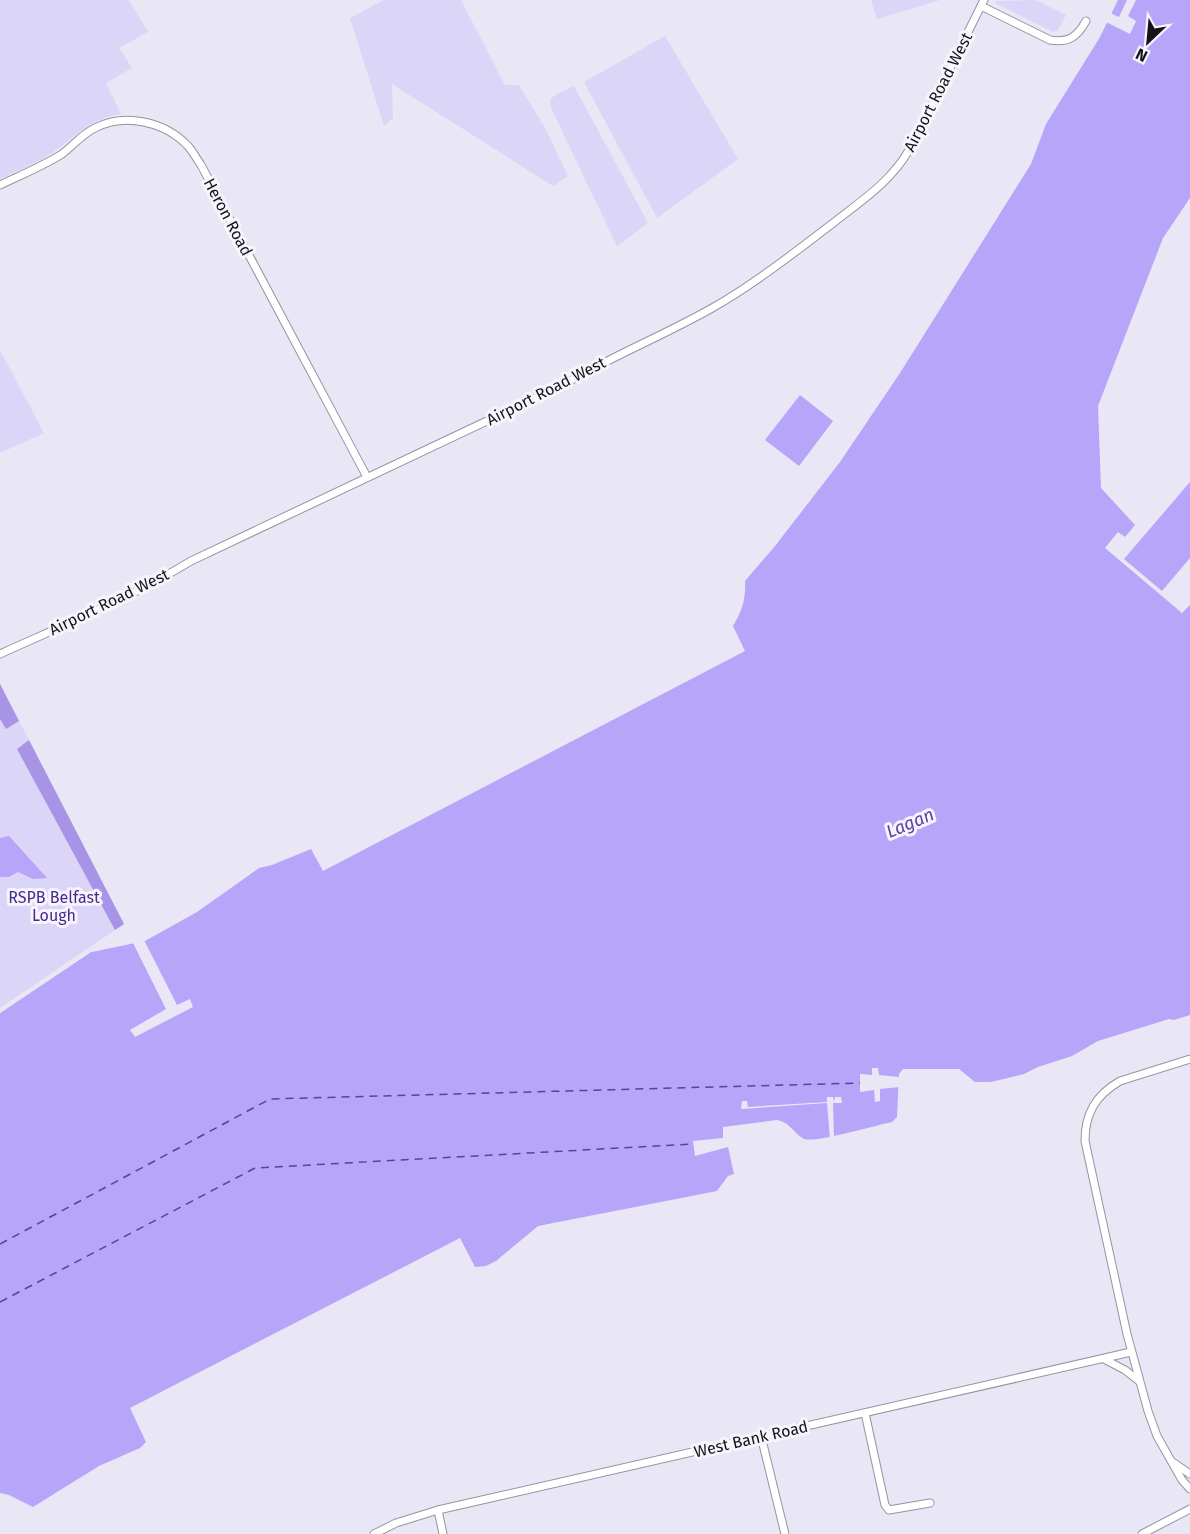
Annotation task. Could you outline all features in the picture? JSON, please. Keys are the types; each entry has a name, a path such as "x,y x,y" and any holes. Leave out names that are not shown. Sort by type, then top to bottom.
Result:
{"street":[{"path":"982,3 1050,40 1062,42 1071,39 1080,32 1086,21"},
{"name":"Airport Road West","path":"0,654 154,583 191,561 563,385 597,365 715,306 828,227 880,186 903,160 982,3"},
{"name":"Heron Road","path":"0,185 50,161 92,129 106,123 123,119 136,120 152,124 178,138 189,147 201,165 367,477"},
{"path":"1188,1059 1119,1081 1110,1087 1093,1104 1085,1126 1085,1141 1131,1352 1152,1427 1182,1480 1190,1489"},
{"name":"West Bank Road","path":"374,1534 396,1523 438,1510 1131,1352"},
{"path":"1104,1359 1125,1370 1139,1381"},
{"path":"865,1413 885,1505 889,1510 930,1503"},
{"path":"761,1436 785,1534"},
{"path":"1174,1463 1190,1474"},
{"path":"1142,1534 1190,1509"},
{"path":"438,1510 442,1534"}],"green space":[{"path":"0,0 129,0 148,32 119,48 132,68 106,83 121,114 89,125 47,156 0,179"},
{"path":"384,0 461,0 505,85 519,85 545,128 568,176 553,186 392,84 393,118 384,126 350,18"},
{"path":"871,0 940,0 877,19"},
{"path":"1036,0 1066,15 1058,30 1053,32 995,1"},
{"path":"665,36 738,159 657,218 584,82"},
{"path":"574,86 648,223 617,246 551,108 550,100 555,95"},
{"path":"0,350 44,433 0,453"},
{"name":"RSPB Belfast Lough","path":"0,684 124,924 0,1008"}],"shaded area":[{"path":"0,684 19,721 6,729 0,719"},
{"path":"29,740 124,924 115,930 17,749"}],"water":[{"name":"Lagan","path":"1118,0 1190,0 1190,198 1163,238 1098,406 1101,488 1135,525 1125,537 1118,532 1105,548 1182,613 1190,605 1190,1015 1174,1020 1169,1019 1098,1041 1072,1056 1024,1074 991,1082 975,1082 959,1069 903,1069 899,1074 897,1117 892,1122 847,1133 811,1140 804,1139 785,1123 777,1120 723,1127 723,1138 693,1141 695,1156 728,1147 734,1174 728,1176 717,1191 538,1226 496,1261 486,1266 475,1267 460,1238 130,1408 146,1442 140,1448 99,1466 33,1507 0,1493 0,1013 91,952 145,941 197,912 259,868 311,849 323,871 745,651 733,626 743,605 745,581 840,462 900,373 1031,164 1046,124 1100,37"},
{"path":"800,395 833,421 799,466 765,440"},
{"path":"1190,482 1190,558 1162,591 1124,559"},
{"path":"9,836 47,878 33,879 18,872 9,877 0,877 0,838"}],"pier":[{"path":"1127,0 1136,0 1128,16 1136,21 1130,34 1104,21 1108,12 1119,17"},
{"path":"143,938 177,1005 190,999 193,1007 135,1037 130,1030 166,1009 133,943 91,952 0,1013 0,1010 24,992 90,949"},
{"path":"872,1068 878,1068 879,1075 899,1077 900,1087 880,1089 880,1101 875,1102 874,1090 860,1092 860,1074 872,1075"},
{"path":"827,1097 833,1097 834,1102 835,1097 841,1097 842,1103 833,1103 834,1138 830,1139 827,1103 741,1109 742,1101 747,1101 748,1107 827,1102"}],"ferry route":[{"path":"0,1244 270,1099 860,1083"},
{"path":"0,1302 255,1168 693,1144"}]}
